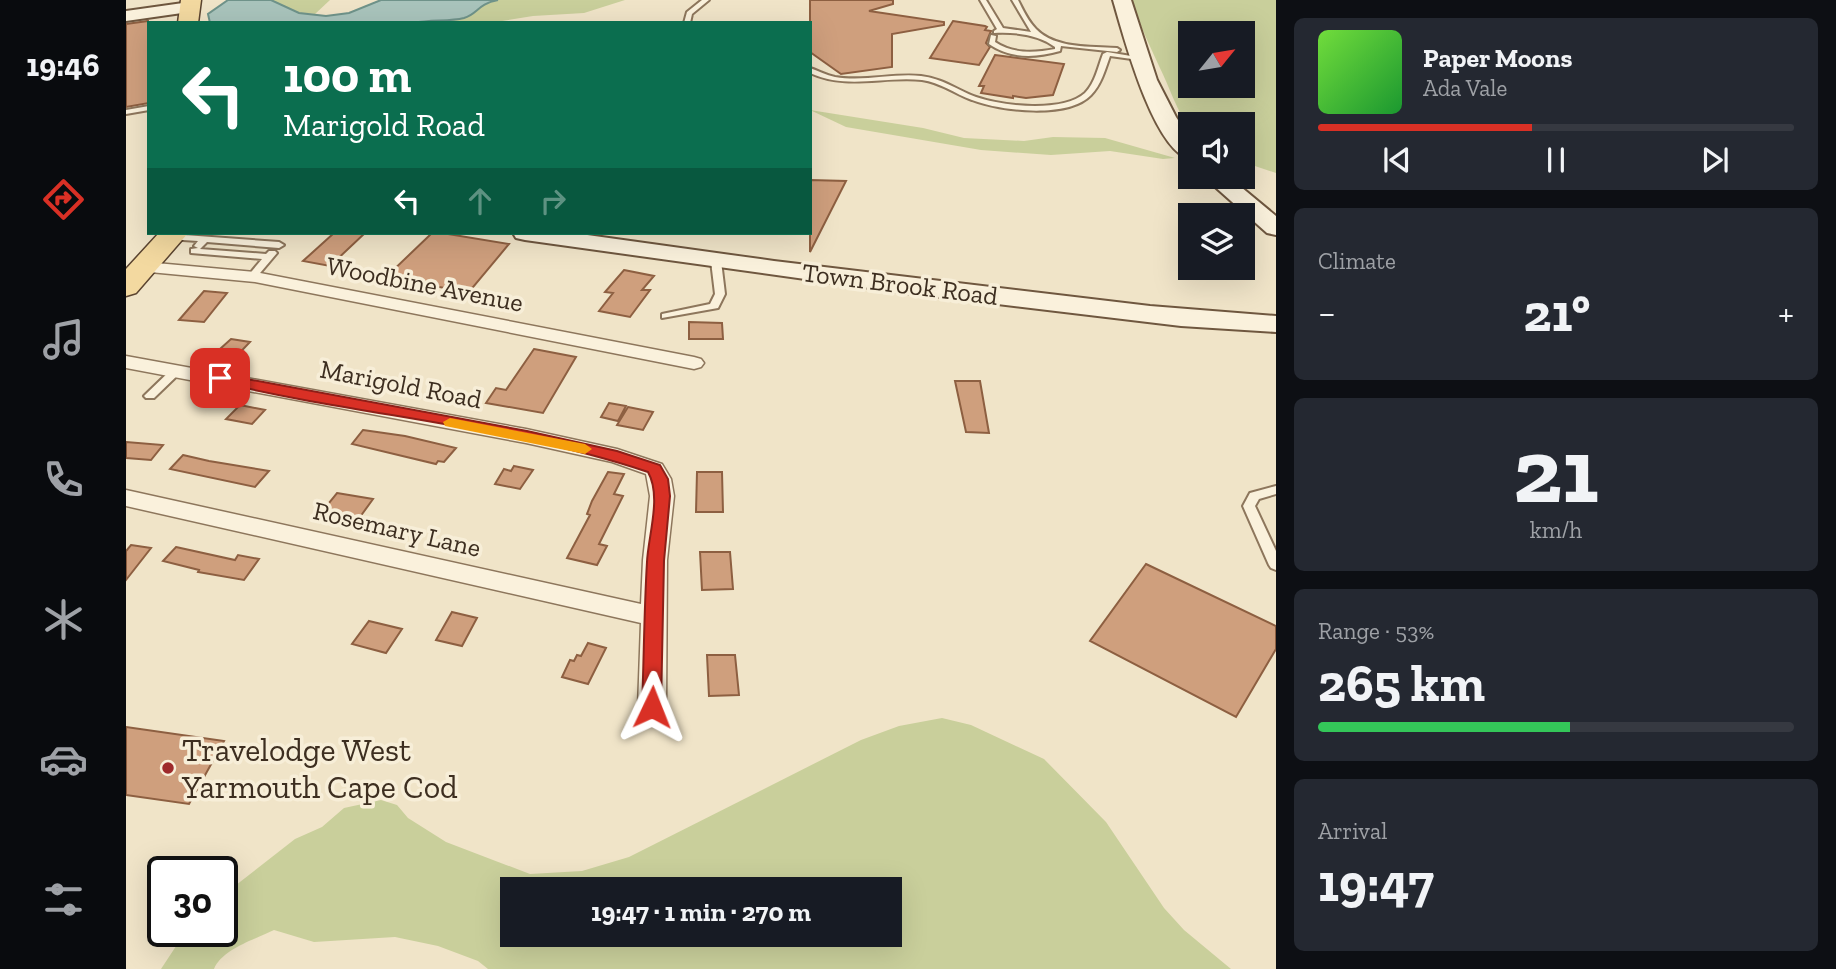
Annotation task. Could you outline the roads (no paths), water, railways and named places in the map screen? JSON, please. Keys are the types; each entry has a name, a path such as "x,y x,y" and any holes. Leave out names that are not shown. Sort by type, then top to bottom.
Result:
{"main road":[{"path":"1122,0 1157,105 1178,135"},
{"path":"126,16 190,10"},
{"path":"1229,189 1276,228"},
{"name":"Town Brook Road","path":"555,235 716,261 1118,313 1216,322 1276,324"},
{"path":"136,277 180,240"}],"street":[{"name":"Woodbine Avenue","path":"136,277 252,277 694,363"},
{"name":"Marigold Road","path":"126,362 539,439 642,463 654,469 662,496 655,561 654,617"},
{"name":"Rosemary Lane","path":"126,498 654,617"},
{"path":"652,707 654,617"}],"lane":[{"path":"687,21 689,13 706,0"},
{"path":"984,0 997,32"},
{"path":"1015,0 1037,35"},
{"path":"997,32 1037,35 1052,41 1139,55"},
{"path":"997,32 990,43 1012,51 1040,55 1058,50 1139,55"},
{"path":"1052,41 1058,46 1058,50"},
{"path":"812,71 852,81 923,78 951,86 981,101 1034,108 1084,99 1095,86 1107,54"},
{"path":"126,112 147,108"},
{"path":"180,240 204,239 279,246 252,277"},
{"path":"180,240 204,239"},
{"path":"180,240 269,257"},
{"path":"666,316 714,306 720,294 716,261"},
{"path":"150,396 177,370"},
{"path":"1276,490 1254,496 1249,506 1276,565"}],"water":[{"path":"228,0 271,0 299,13 326,16 349,13 381,0 498,0 464,18 452,20 210,21 208,14"}],"place":[{"name":"Travelodge West Yarmouth Cape Cod","path":"168,768"}]}
